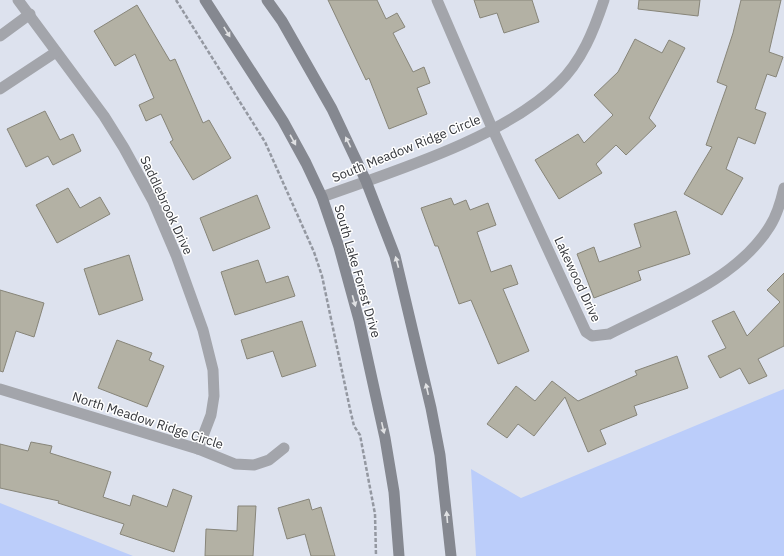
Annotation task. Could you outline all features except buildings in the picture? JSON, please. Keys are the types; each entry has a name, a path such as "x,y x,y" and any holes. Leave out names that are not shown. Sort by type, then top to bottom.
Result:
{"main road":[{"name":"South Lake Forest Drive","path":"205,0 283,121 306,163 322,197 339,247 359,320 385,438 394,492 399,556"},
{"path":"267,0 282,22 332,109 366,181 395,256 431,408 443,477 451,556"}],"street":[{"name":"Saddlebrook Drive","path":"18,0 30,14 56,52 104,116 124,148 153,202 176,255 203,330 213,370 214,396 211,415 198,449"},
{"name":"Lakewood Drive","path":"437,0 492,128 586,332 592,336 609,334 716,280 737,264 771,225 784,188"},
{"name":"South Meadow Ridge Circle","path":"322,197 458,145 523,111 559,83 586,45 604,0"},
{"path":"0,36 30,14"},
{"path":"0,89 56,52"},
{"name":"North Meadow Ridge Circle","path":"0,389 198,449 235,464 254,465 269,460 284,448"}],"path":[{"path":"176,0 265,142 322,276 354,426 360,435 375,514 376,556"}],"shaded area":[{"path":"784,389 784,556 476,556 471,469 521,498"},
{"path":"0,503 133,556 0,556"}]}
